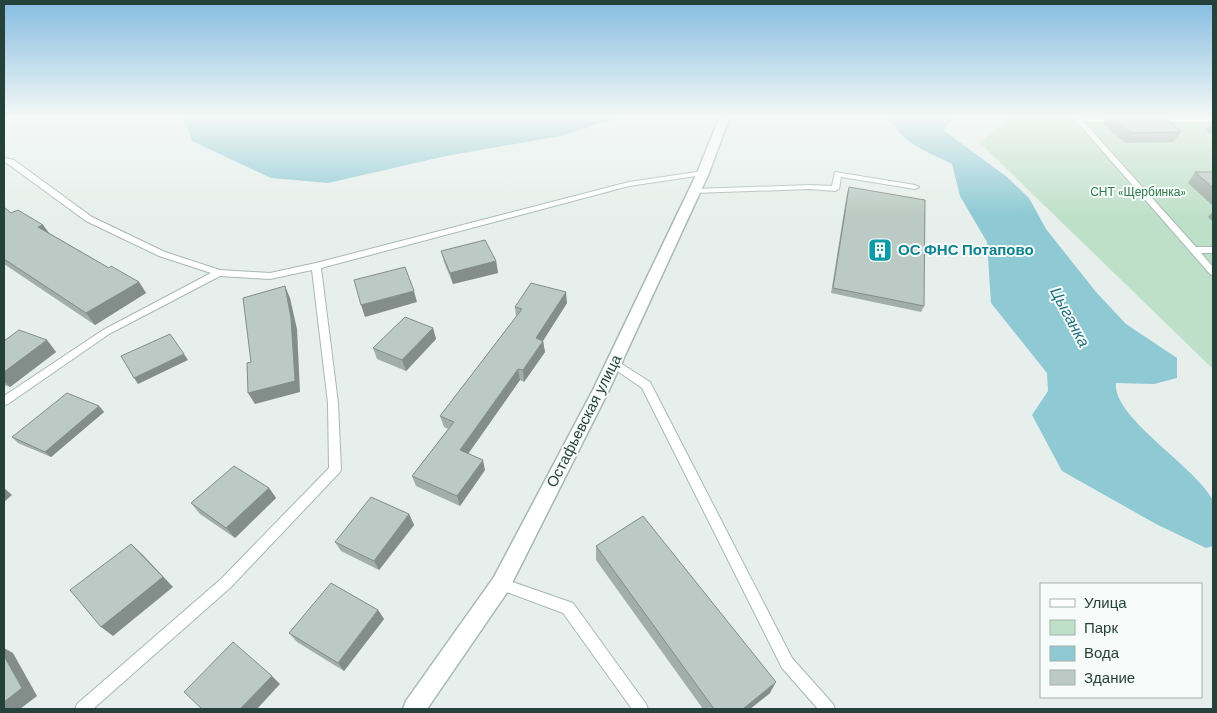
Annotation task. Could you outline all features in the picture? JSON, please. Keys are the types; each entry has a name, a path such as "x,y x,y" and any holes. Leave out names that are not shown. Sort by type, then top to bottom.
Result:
{"street":[{"name":"Остафьевская улица","path":"414,709 501,584 614,363 712,149"}],"lane":[{"path":"1105,149 1213,272"},
{"path":"4,160 11,162 89,219 162,254 219,273 270,276 316,266 629,184 702,173"},
{"path":"694,191 810,187 835,189 838,174 914,187"},
{"path":"1195,250 1213,250"},
{"path":"82,709 226,583 334,470 333,403 316,266"},
{"path":"4,400 106,332 219,273"},
{"path":"614,363 646,385 787,663 828,709"},
{"path":"501,584 568,608 640,709"}],"green space":[{"name":"СНТ «Щербинка»","path":"986,149 1213,149 1213,369"}],"water":[{"path":"210,149 485,149 446,156 328,183 271,178"},
{"name":"Цыганка","path":"923,149 969,149 1007,177 1029,198 1046,229 1096,292 1126,324 1177,358 1177,378 1154,384 1116,383 1118,396 1127,411 1140,426 1204,487 1213,500 1213,546 1206,548 1156,524 1062,471 1032,415 1048,391 1047,373 991,303 987,242 960,196 952,164"}],"building":[{"path":"1195,172 1213,172 1213,188"},
{"name":"ОС ФНС Потапово","path":"849,187 925,200 924,306 833,288"},
{"path":"4,207 11,213 18,210 43,225 38,227 109,268 111,266 139,282 86,313 4,259"},
{"path":"485,240 496,261 450,273 441,251"},
{"path":"405,267 414,291 361,305 354,280"},
{"path":"531,283 566,292 536,338 543,341 523,370 518,369 460,450 483,460 457,496 412,476 454,422 440,416 522,309 515,307"},
{"path":"285,286 291,318 295,381 248,393 247,363 251,362 243,298"},
{"path":"405,317 433,328 402,360 373,348"},
{"path":"19,330 47,340 4,372 4,341"},
{"path":"170,334 184,354 134,378 121,356"},
{"path":"67,393 99,406 45,452 12,437"},
{"path":"234,466 269,488 226,528 191,503"},
{"path":"371,497 409,514 374,561 335,542"},
{"path":"643,516 776,682 743,709 714,709 596,546"},
{"path":"131,544 163,577 101,627 70,590"},
{"path":"331,583 378,610 338,663 289,633"},
{"path":"233,642 272,676 240,709 202,709 184,692"},
{"path":"4,656 22,688 4,702"}],"place":[{"name":"ОС ФНС Потапово","path":"880,250"}]}
